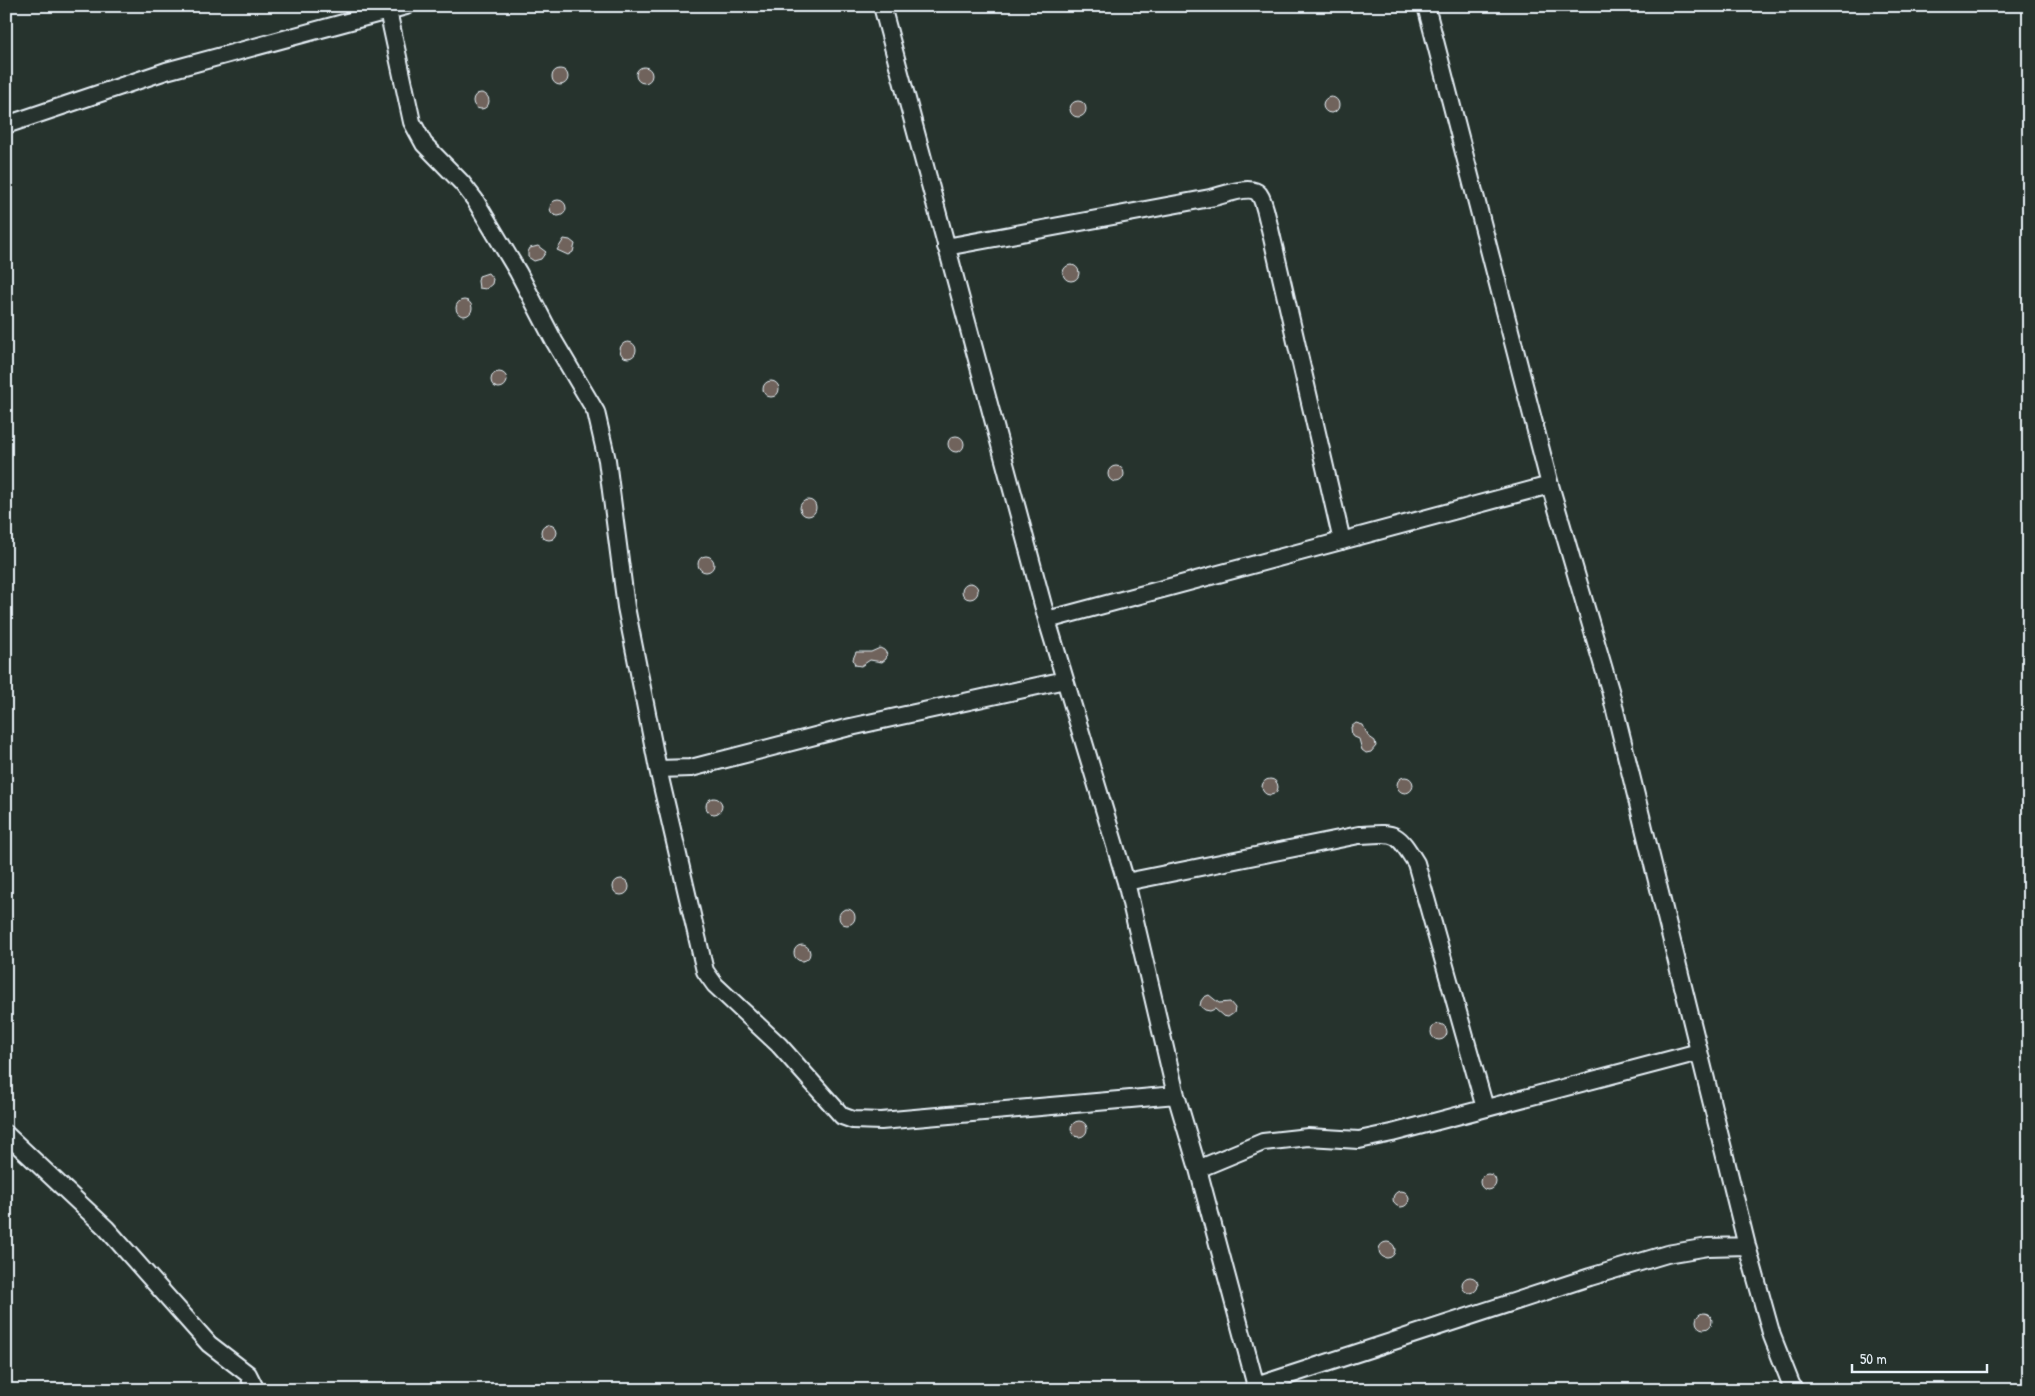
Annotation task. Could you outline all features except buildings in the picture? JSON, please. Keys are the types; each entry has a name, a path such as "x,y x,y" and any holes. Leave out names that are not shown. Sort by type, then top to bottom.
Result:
{"street":[{"path":"6,125 166,71 387,9 406,6"},
{"path":"882,6 1047,620 1126,882 1176,1095 1198,1168 1256,1388 1590,1277 1667,1254 1708,1247 1747,1246"},
{"path":"1426,6 1550,486 1610,690 1747,1246 1772,1336 1795,1390"},
{"path":"387,9 412,122 416,130 424,144 462,183 475,200 518,272 554,341 596,412 607,460 626,607 658,769 705,971 715,985 779,1045 842,1116 853,1120 881,1121 1176,1095"},
{"path":"946,247 1245,190 1254,191 1260,195 1270,228 1342,541"},
{"path":"1047,620 1550,486"},
{"path":"658,769 691,768 846,728 1065,680"},
{"path":"1126,882 1359,835 1385,833 1400,838 1416,863 1485,1108"},
{"path":"1198,1168 1263,1142 1308,1137 1359,1140 1699,1052"},
{"path":"6,1134 106,1228 209,1344 248,1374 256,1390"}]}
